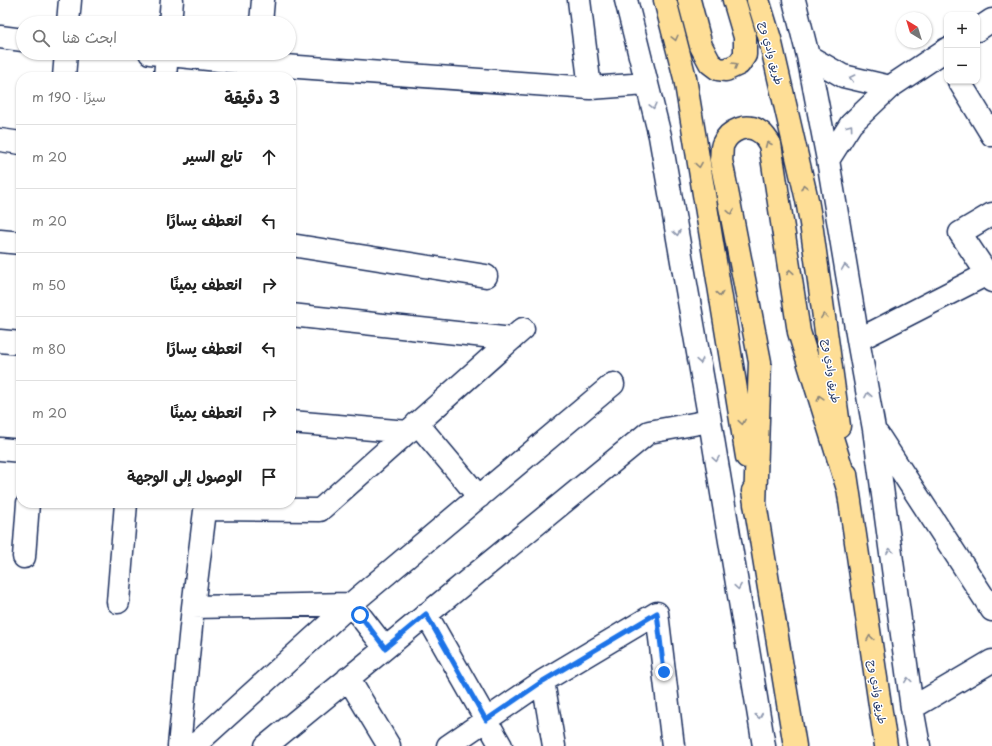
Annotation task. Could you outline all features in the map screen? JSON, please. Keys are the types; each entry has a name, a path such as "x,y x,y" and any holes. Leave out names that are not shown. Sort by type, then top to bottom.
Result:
{"main road":[{"path":"665,0 685,78 795,746"},
{"path":"689,0 701,46 710,63 718,69 726,70 739,64 745,55 745,37 734,0"},
{"name":"طريق وادي وج","path":"758,0 770,38 811,223 886,746"},
{"path":"755,505 760,362 721,160 723,145 728,136 740,128 751,127 761,132 770,144 799,332 848,489"}],"street":[{"path":"69,16 70,0"},
{"path":"171,16 172,0"},
{"path":"262,16 263,0"},
{"path":"579,0 590,88"},
{"path":"626,0 660,136 710,421 764,746"},
{"path":"794,0 808,56 828,160 874,429 912,708 919,746"},
{"path":"980,28 992,20"},
{"path":"0,37 16,39"},
{"path":"828,160 851,124 890,87 944,55"},
{"path":"808,56 843,76 890,87"},
{"path":"64,72 65,60"},
{"path":"162,60 164,72"},
{"path":"213,60 257,65 590,88 647,84"},
{"path":"961,84 992,135"},
{"path":"0,140 16,142"},
{"path":"858,340 990,277 960,234 992,214"},
{"path":"0,241 16,243"},
{"path":"296,246 486,276"},
{"path":"263,508 320,510 517,334 296,314"},
{"path":"0,341 16,343"},
{"path":"194,746 351,604 613,384"},
{"path":"273,743 348,678 649,432 710,421"},
{"path":"296,422 413,428 479,497"},
{"path":"874,429 992,610"},
{"path":"0,449 16,451"},
{"path":"24,557 28,508"},
{"path":"118,602 126,508"},
{"path":"170,746 179,746 193,607 206,508"},
{"path":"193,607 351,604"},
{"path":"351,604 385,648"},
{"path":"448,746 543,681 657,613 674,746"},
{"path":"426,614 501,746"},
{"path":"912,708 992,662"},
{"path":"348,678 389,746"},
{"path":"543,681 554,746"}],"route":[{"path":"360,615 385,648 426,614 486,720 543,681 657,613 664,672"}]}
